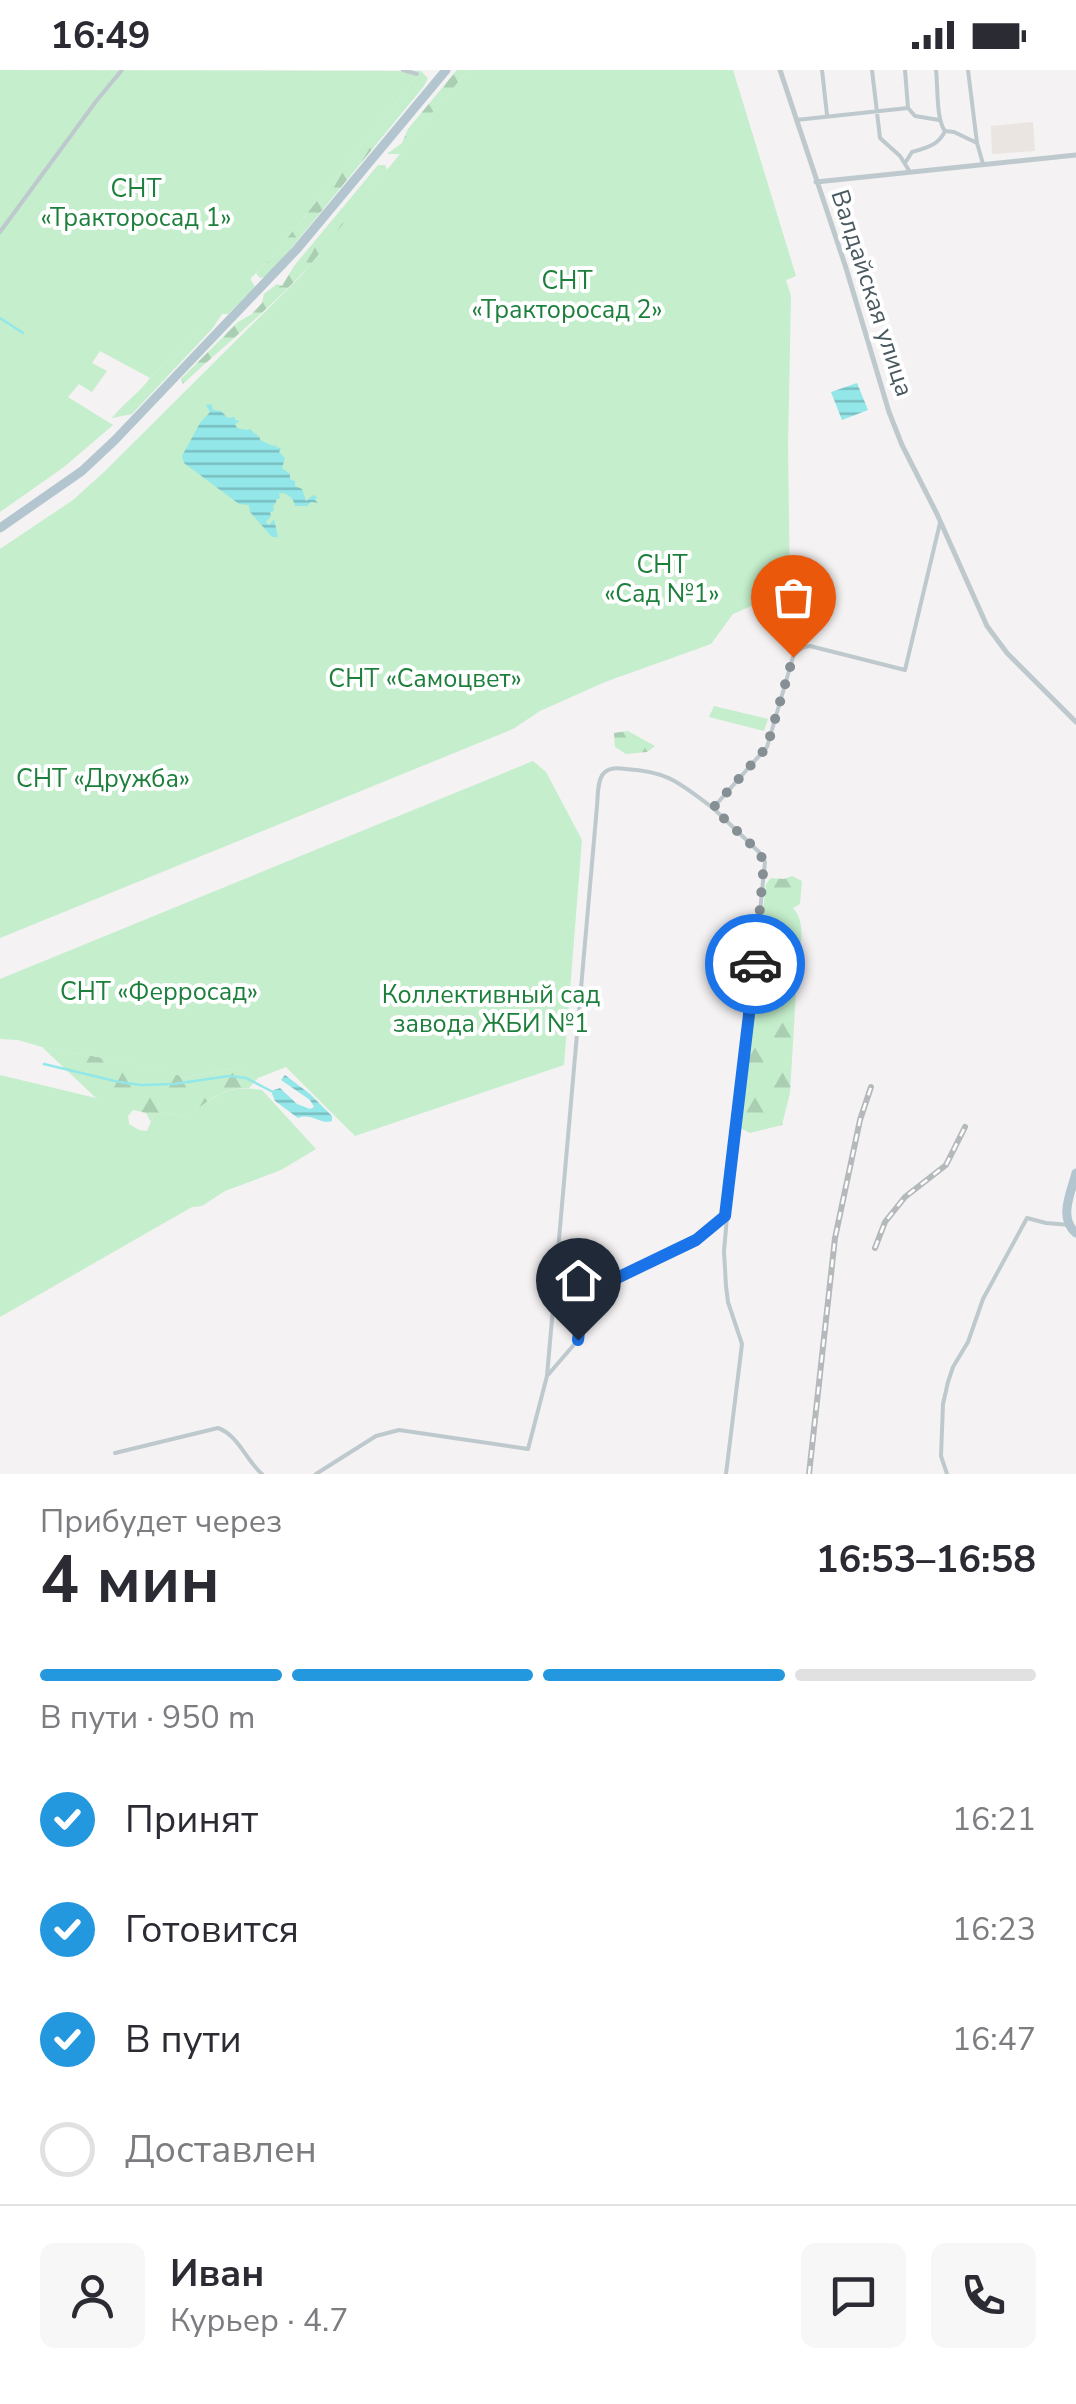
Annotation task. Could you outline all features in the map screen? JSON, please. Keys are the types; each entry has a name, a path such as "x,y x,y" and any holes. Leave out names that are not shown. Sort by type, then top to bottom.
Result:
{"main road":[{"path":"0,528 97,458 218,337 299,252 449,70"},
{"path":"1073,1227 1066,1214 1076,1173"},
{"path":"1073,1227 1076,1197"}],"street":[{"path":"0,232 122,70"},
{"path":"404,70 417,74"},
{"name":"Валдайская улица","path":"780,70 902,445 987,626 1006,654 1076,722"},
{"path":"822,70 827,117"},
{"path":"872,70 880,138 895,149 910,172"},
{"path":"905,70 908,108 915,116 938,120"},
{"path":"936,70 941,128 977,143"},
{"path":"968,70 983,165"},
{"path":"796,120 908,108"},
{"path":"906,163 912,152 932,146 945,131"},
{"path":"816,182 1076,155"},
{"path":"713,808 767,747 797,651 810,646 905,670 940,522"},
{"path":"316,1474 376,1436 399,1430 528,1449 547,1376 599,782 606,770 612,768 651,771 672,778 713,808 759,852 764,862 724,1251 728,1302 742,1344 726,1474"},
{"path":"547,1376 578,1340 583,1299 592,1290 696,1240 717,1225 728,1208"},
{"path":"947,1474 941,1456 946,1391 983,1298 1027,1218 1073,1227"},
{"path":"115,1453 218,1428 228,1432 262,1474"}],"shaded area":[{"path":"1033,122 1035,151 992,154 991,126"}],"green space":[{"name":"СНТ «Тракторосад 1»","path":"0,70 421,71 271,258 150,378 100,351 92,363 107,371 92,392 79,384 68,397 113,425 64,467 0,512"},
{"path":"457,70 468,70 400,154 387,154 402,143 408,129"},
{"name":"СНТ «Тракторосад 2»","path":"468,70 733,70 796,276 786,280 791,296 790,589 733,614 711,644 605,682 540,711 513,729 0,938 0,549 73,500 104,472 301,276"},
{"path":"421,71 428,78 424,86 288,252 260,278 256,273"},
{"path":"378,165 385,165 387,170 310,265 183,384 181,379 238,322 252,314 264,294 277,284 282,286 294,266"},
{"path":"250,278 255,287 228,314 222,314 132,414 112,418 150,378"},
{"path":"714,706 768,719 764,731 709,717"},
{"path":"628,731 655,746 647,752 626,754 615,747 614,733"},
{"name":"СНТ «Ферросад»","path":"533,761 546,772 582,840 564,1065 355,1136 286,1067 258,1078 234,1068 184,1078 164,1069 0,1039 0,979"},
{"path":"792,876 802,881 800,904 793,908 801,928 799,951 793,953 788,942 781,956 757,956 766,884 771,878"},
{"path":"757,969 797,974 790,1093 782,1125 750,1133 740,1128"},
{"path":"42,1047 165,1069 184,1078 234,1068 258,1078 249,1088 223,1093 188,1116 155,1113 151,1122 146,1113 133,1110 128,1116 96,1098"},
{"path":"0,1075 96,1098 128,1115 129,1124 147,1131 155,1113 188,1116 230,1091 262,1090 316,1149 281,1170 192,1207 0,1317"}],"water":[{"path":"857,383 868,410 842,420 831,392"},
{"path":"211,404 213,410 240,421 235,424 237,428 250,429 260,440 281,448 279,452 285,458 282,468 302,489 306,501 313,495 317,497 318,503 295,506 290,496 279,493 266,522 269,525 274,519 278,537 272,537 250,512 249,505 239,504 184,463 182,456 210,412 206,405"},
{"path":"285,1075 310,1094 332,1116 332,1121 298,1118 275,1101 271,1091 280,1088 297,1104 314,1107 281,1080"}],"waterway":[{"path":"0,318 23,333"},
{"path":"44,1064 141,1085 229,1076 246,1078 271,1091"}],"railway":[{"path":"809,1474 835,1238 860,1120 871,1087"},
{"path":"875,1248 885,1222 905,1197 946,1165 965,1127"}],"way so far":[{"path":"755,964 764,862 759,852 713,808 767,747 793,657"}],"route":[{"path":"578,1340 583,1299 592,1290 696,1240 725,1216 755,964"}],"park label":[{"name":"СНТ «Сад №1»","path":"662,580"},
{"name":"СНТ «Самоцвет»","path":"425,679"},
{"name":"СНТ «Дружба»","path":"103,779"},
{"name":"Коллективный сад завода ЖБИ №1","path":"491,1010"}]}
